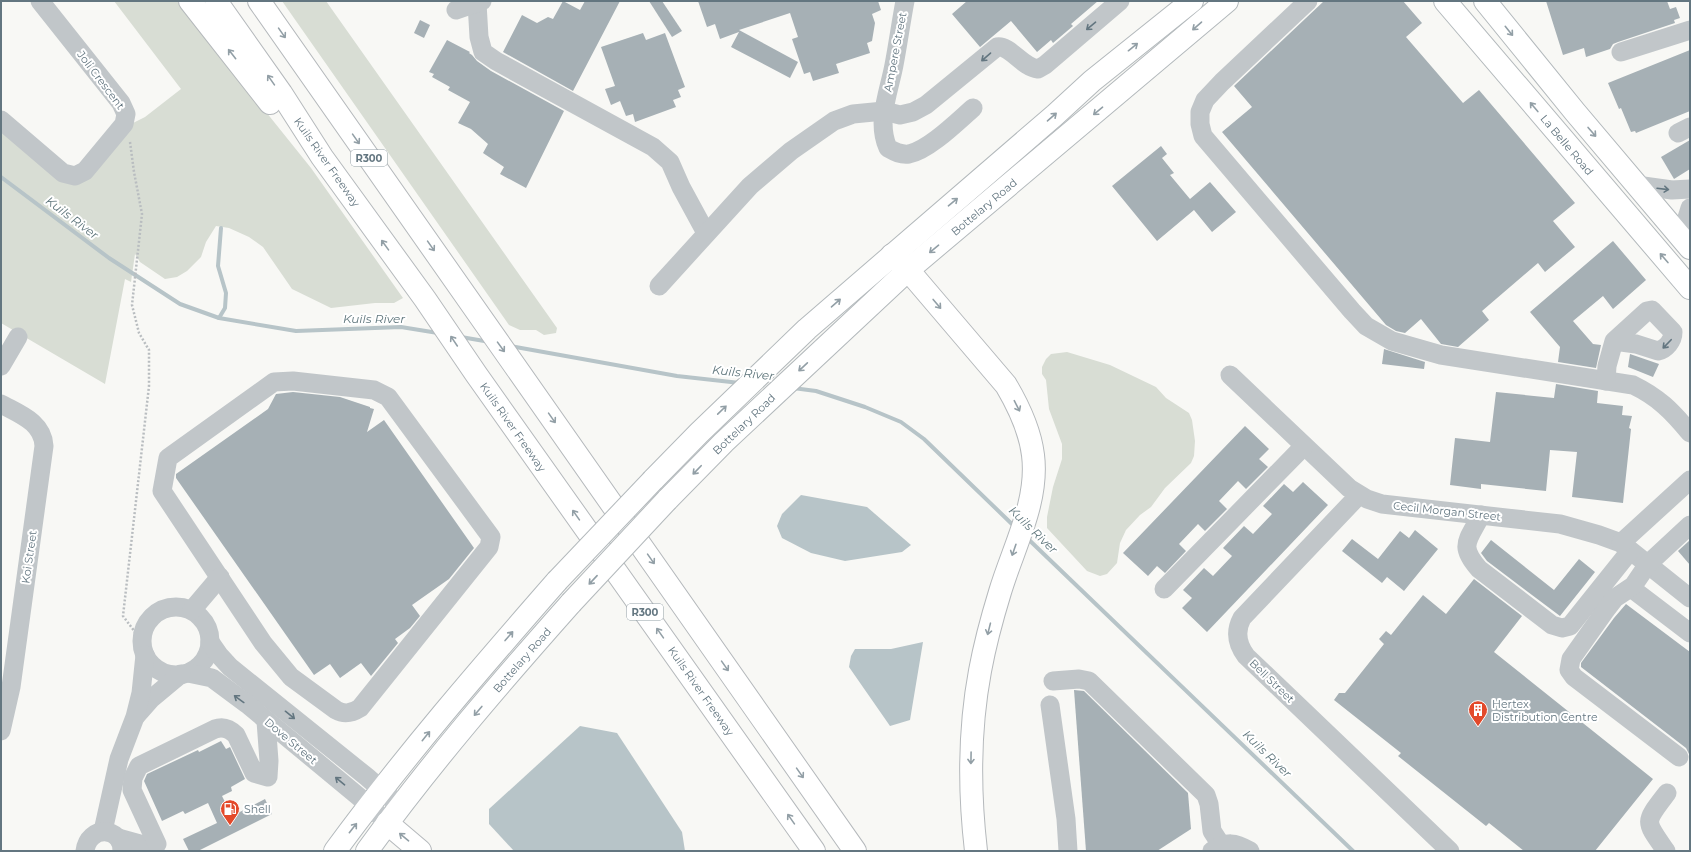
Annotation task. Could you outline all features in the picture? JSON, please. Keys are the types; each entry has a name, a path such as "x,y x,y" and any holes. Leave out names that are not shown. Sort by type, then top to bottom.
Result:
{"main road":[{"path":"190,1 288,125 322,157"},
{"name":"Kuils River Freeway","path":"216,1 281,93 322,157 425,299 476,374 814,851"},
{"name":"R300","path":"259,1 530,386 854,851"},
{"path":"336,851 376,798 478,672 557,581 699,433 807,329 1055,115 1092,81 1192,1"},
{"name":"Bottelary Road","path":"367,851 400,806 503,681 571,603 667,500 724,442 908,270 1227,1"},
{"path":"1433,1 1468,42 1509,77"},
{"name":"La Belle Road","path":"1445,1 1690,288"},
{"path":"1485,1 1685,243"},
{"path":"892,255 908,270 1006,385 1018,406 1029,435 1033,455 1034,472 1032,493 1028,510 1000,592 989,630 974,708 971,785 972,819 976,851"},
{"path":"387,823 420,851"}],"street":[{"name":"Joli Crescent","path":"1,120 63,173 75,176 85,171 124,124 126,114 121,103 40,1"},
{"name":"Ampere Street","path":"905,1 893,68 884,107 884,128 888,148 896,153 908,154 920,150 941,135 973,108"},
{"path":"659,286 750,186 791,150 834,121 853,114 884,107 900,115 913,112 926,105 992,51 1000,47 1005,48 1026,65 1038,69 1045,65 1120,1"},
{"path":"1308,1 1205,100 1200,112 1200,124 1203,136 1352,312 1366,326 1392,340 1441,354 1606,381 1633,384 1652,394 1666,406 1690,432"},
{"path":"456,10 480,2 479,37 483,52 496,61 652,147 670,162 681,187 706,233"},
{"path":"1621,52 1690,30"},
{"path":"1636,185 1672,190 1690,189"},
{"path":"1685,243 1690,208"},
{"path":"1,366 18,337"},
{"path":"1606,381 1607,366 1614,340"},
{"name":"Cecil Morgan Street","path":"1230,376 1349,488 1359,495 1382,504 1560,524 1599,535 1626,547 1690,598"},
{"path":"293,381 374,390 385,394 391,400 489,533 491,541 489,547 364,704 350,713 336,710 291,677 263,643 220,577 162,491 168,458 274,382 293,381"},
{"name":"Koi Street","path":"1,404 32,422 41,431 44,441 6,686 1,732"},
{"path":"1164,589 1304,446"},
{"path":"1481,515 1466,544 1466,551 1470,559 1479,569 1546,621 1562,628 1570,626 1626,547 1690,480"},
{"name":"Bell Street","path":"1359,495 1242,618 1238,629 1238,642 1246,656 1450,851"},
{"path":"1679,757 1574,677 1569,670 1570,662 1574,653 1605,611 1616,598 1631,588 1648,564 1690,524"},
{"path":"114,840 119,759 135,717 141,693 144,649 143,632 147,623 162,609 182,607 192,610 220,577"},
{"path":"1631,588 1690,633"},
{"name":"Dove Street","path":"192,610 206,623 210,642 219,655 230,667 376,798 387,823"},
{"path":"135,717 152,699 184,674 197,668 204,661 210,642"},
{"name":"Dove Street","path":"144,649 151,664 160,670 170,674 184,674 212,678 253,709 299,748 376,798 400,806"},
{"path":"1053,681 1079,679 1089,681 1206,795 1216,848 1233,843 1250,851"},
{"path":"1050,705 1066,819 1068,851"},
{"path":"157,844 132,790 133,778 140,766 219,728 227,728 236,735 254,773 268,777 269,761 266,721"},
{"path":"269,761 281,748 293,746 299,748"},
{"path":"119,759 140,766"},
{"path":"1666,851 1649,824 1650,815 1667,794"},
{"path":"85,851 88,840 97,833 114,840 147,846 138,851"}],"path":[{"path":"124,124 129,131 134,172 142,214 132,305 139,333 149,350 149,386 123,616 144,649"}],"shaded area":[{"path":"114,1 177,1 311,168 403,298 394,303 375,303 331,308 292,289 263,247 249,237 229,228 216,226 206,242 201,257 187,271 177,277 165,279 140,262 135,254 131,282 125,279 105,384 1,323 1,128 65,181 131,124 145,117 181,89"},
{"path":"282,1 326,1 557,328 556,333 544,335 536,330 520,330 509,325"},
{"path":"1067,352 1110,365 1156,387 1166,398 1189,413 1192,420 1195,441 1194,456 1191,463 1165,488 1151,507 1140,515 1126,530 1120,543 1117,563 1107,574 1100,576 1087,571 1047,528 1047,517 1053,487 1062,459 1062,444 1049,409 1046,380 1042,374 1042,367 1046,359 1051,354"},
{"path":"801,495 867,507 911,545 902,552 845,561 811,553 782,538 777,526 782,514"},
{"path":"923,642 910,720 890,726 849,667 851,656 855,649 891,649"},
{"path":"580,726 617,733 682,832 685,851 514,851 489,824 489,809"}],"building":[{"path":"563,1 580,10 585,1 620,1 573,91 503,52 522,15 537,23 548,17 553,19"},
{"path":"649,1 662,1 682,31 672,37"},
{"path":"698,1 878,1 881,10 872,14 875,23 872,41 867,43 870,53 836,64 839,73 813,81 810,72 804,74 792,39 798,37 790,13 739,30 798,62 790,78 731,47 739,32 720,39 715,24 707,27"},
{"path":"967,1 1098,1 1071,24 1073,26 1053,43 1051,40 1037,52 1011,21 980,47 952,14"},
{"path":"1324,1 1403,1 1422,23 1406,37 1463,103 1479,90 1575,203 1553,221 1575,247 1545,272 1538,263 1482,311 1489,320 1458,347 1441,344 1421,319 1405,333 1396,331 1386,325 1222,132 1252,107 1234,86"},
{"path":"1546,1 1667,1 1670,9 1676,7 1680,18 1674,20 1675,23 1618,42 1613,44 1610,49 1586,57 1584,48 1563,55"},
{"path":"420,20 430,25 424,38 414,33"},
{"path":"643,33 646,40 665,33 685,87 678,90 681,97 673,100 676,107 635,122 633,114 626,116 620,101 611,105 605,89 615,86 601,47"},
{"path":"447,40 470,52 469,53 477,61 491,71 564,111 526,188 500,174 504,167 483,153 488,144 471,129 458,123 470,102 448,90 450,87 432,77 434,74 429,72"},
{"path":"1690,50 1690,111 1636,133 1635,131 1631,132 1608,83"},
{"path":"1690,140 1690,169 1674,179 1661,157"},
{"path":"1161,146 1167,154 1162,158 1174,173 1170,175 1190,199 1210,182 1236,212 1212,232 1194,210 1157,241 1112,186"},
{"path":"1613,241 1646,280 1613,309 1603,296 1573,321 1593,344 1601,345 1596,368 1558,362 1560,347 1530,312"},
{"path":"1384,349 1425,362 1424,369 1382,364"},
{"path":"1630,354 1659,364 1653,377 1628,367"},
{"path":"1556,384 1598,391 1597,403 1623,406 1622,415 1632,416 1629,428 1631,429 1623,503 1572,497 1577,452 1550,450 1546,491 1481,484 1481,489 1450,485 1455,438 1490,442 1496,392 1554,398"},
{"path":"293,392 340,397 374,409 367,432 384,420 474,548 449,579 412,605 420,616 410,628 395,639 398,643 371,676 361,663 340,678 330,664 314,675 176,478 176,474 268,409 276,394"},
{"path":"1245,426 1269,449 1259,459 1268,467 1246,489 1238,481 1219,501 1227,509 1205,531 1198,524 1179,544 1186,551 1165,573 1157,566 1148,576 1123,553"},
{"path":"1303,482 1328,505 1207,632 1182,608 1192,598 1183,590 1204,568 1213,576 1232,556 1223,548 1244,526 1253,534 1272,514 1263,506 1284,484 1293,492"},
{"path":"1415,530 1438,549 1404,591 1387,577 1382,583 1342,551 1352,539 1378,559 1400,531 1409,538"},
{"path":"1491,540 1554,590 1579,559 1595,572 1560,616 1487,561 1481,553"},
{"path":"1690,540 1690,565 1678,551"},
{"name":"Hertex Distribution Centre","path":"1474,579 1522,616 1494,652 1653,779 1595,851 1524,851 1489,823 1486,826 1398,756 1401,753 1334,700 1339,693 1345,693 1384,644 1379,639 1386,631 1391,635 1423,595 1446,614"},
{"path":"1626,604 1690,652 1690,756 1686,748 1581,667 1581,663"},
{"path":"1074,690 1084,691 1188,793 1191,829 1157,851 1086,851"},
{"path":"221,741 226,749 230,747 245,779 231,787 232,791 222,796 232,816 265,799 272,814 198,851 189,851 183,839 217,823 208,803 185,814 183,811 162,821 144,781 147,774"}],"waterway":[{"name":"Kuils River","path":"1,177 109,258 180,304 219,318 296,331 401,327 438,333"},
{"path":"219,318 225,308 226,293 218,266 221,228"},
{"name":"Kuils River","path":"461,337 490,342"},
{"name":"Kuils River","path":"510,346 677,376 740,383"},
{"name":"Kuils River","path":"793,388 816,391 865,407 901,422 924,439 1015,527"},
{"name":"Kuils River","path":"1026,537 1353,851"}],"place":[{"name":"Hertex Distribution Centre","path":"1478,727"},
{"name":"Shell","path":"230,826"}]}
